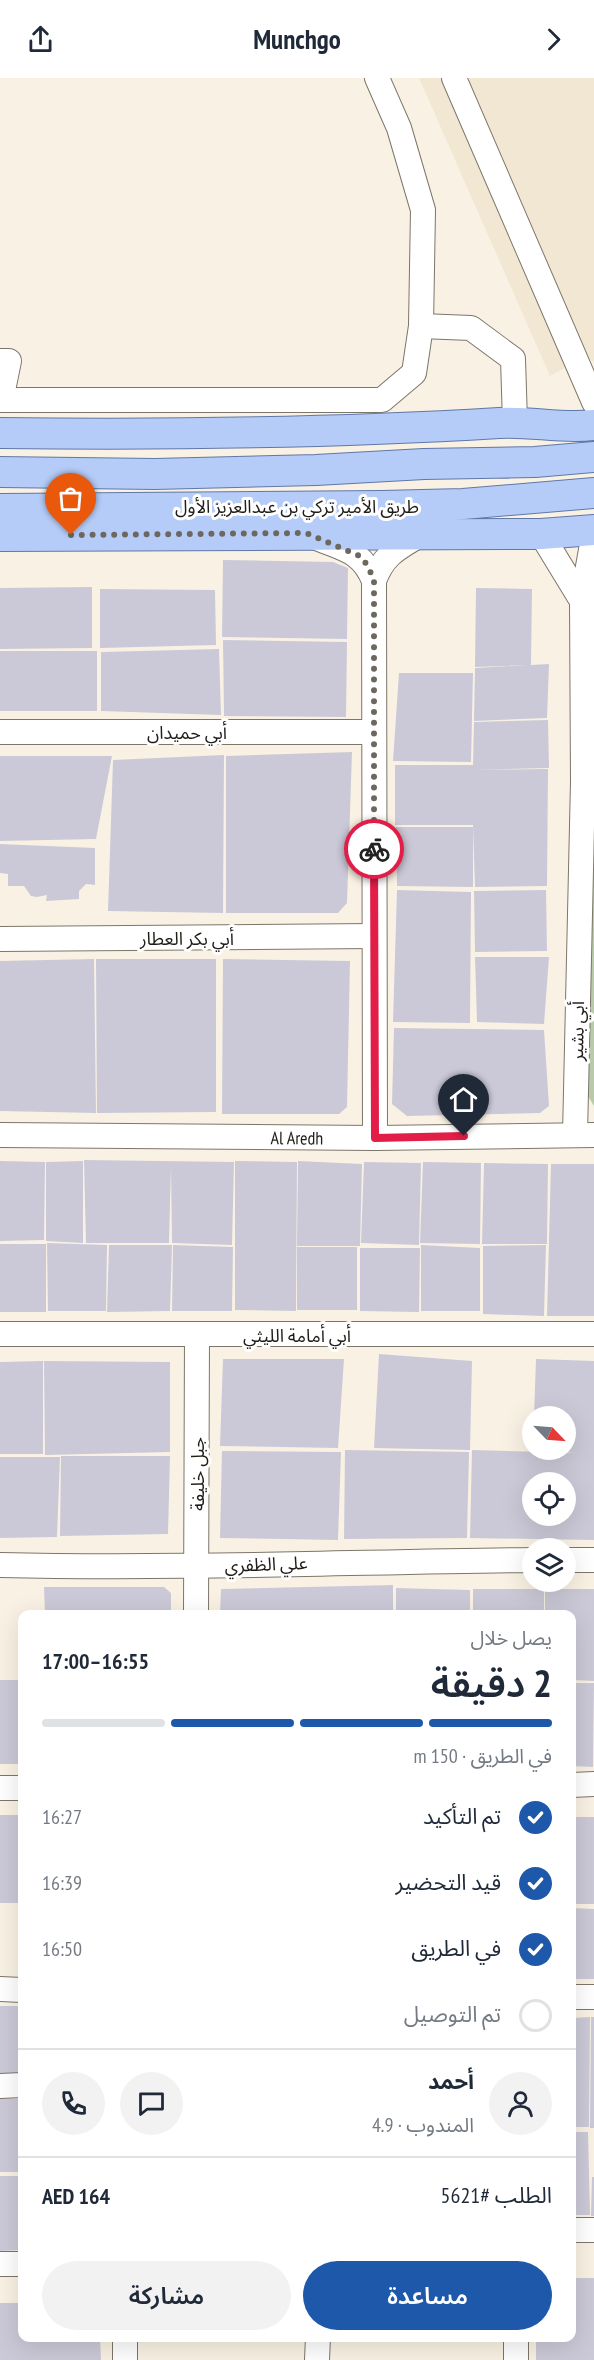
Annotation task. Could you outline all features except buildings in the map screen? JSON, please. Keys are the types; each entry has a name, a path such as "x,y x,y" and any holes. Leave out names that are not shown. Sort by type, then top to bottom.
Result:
{"main road":[{"path":"0,433 393,429 515,422 586,426"},
{"path":"316,470 517,442 586,426"},
{"name":"طريق الأمير تركي بن عبدالعزيز الأول","path":"0,472 155,474 316,470 594,458"},
{"name":"طريق الأمير تركي بن عبدالعزيز الأول","path":"0,508 463,504 594,493"},
{"path":"0,536 306,533 541,534 594,531"}],"street":[{"path":"0,361 9,361 1,400 382,400 414,374 421,326 423,210 399,128 377,78"},
{"path":"454,78 594,402"},
{"path":"421,326 471,328 513,359 515,422"},
{"name":"أبي بشير","path":"584,1135 582,600 594,531"},
{"path":"306,533 360,556 368,566 374,581"},
{"path":"375,1138 374,581 379,566 387,556 423,533"},
{"path":"541,534 582,600 594,627"},
{"name":"أبي حميدان","path":"0,732 374,732"},
{"name":"أبي بكر العطار","path":"0,939 374,936"},
{"name":"Al Aredh","path":"0,1135 375,1138 584,1135"},
{"name":"أبي أمامة الليثي","path":"0,1334 594,1334"},
{"name":"جبل خليفة","path":"196,1610 197,1335"},
{"name":"علي الظفري","path":"0,1565 196,1566 522,1560"},
{"path":"576,1560 594,1560"},
{"path":"576,1785 594,1785"},
{"path":"0,1788 18,1788"},
{"path":"0,1989 18,1990"},
{"path":"576,1997 594,1997"},
{"path":"0,2086 18,2085"},
{"path":"576,2230 594,2230"},
{"path":"0,2264 18,2264"},
{"path":"125,2342 125,2360"},
{"path":"317,2360 318,2342"},
{"path":"516,2342 516,2360"}],"shaded area":[{"path":"419,78 594,78 594,362 585,356 550,376"}],"green space":[{"path":"594,667 594,1106 586,1093"}],"way so far":[{"path":"71,535 306,533 360,556 368,566 374,581 374,849"}],"route":[{"path":"374,849 375,1138 464,1136"}]}
